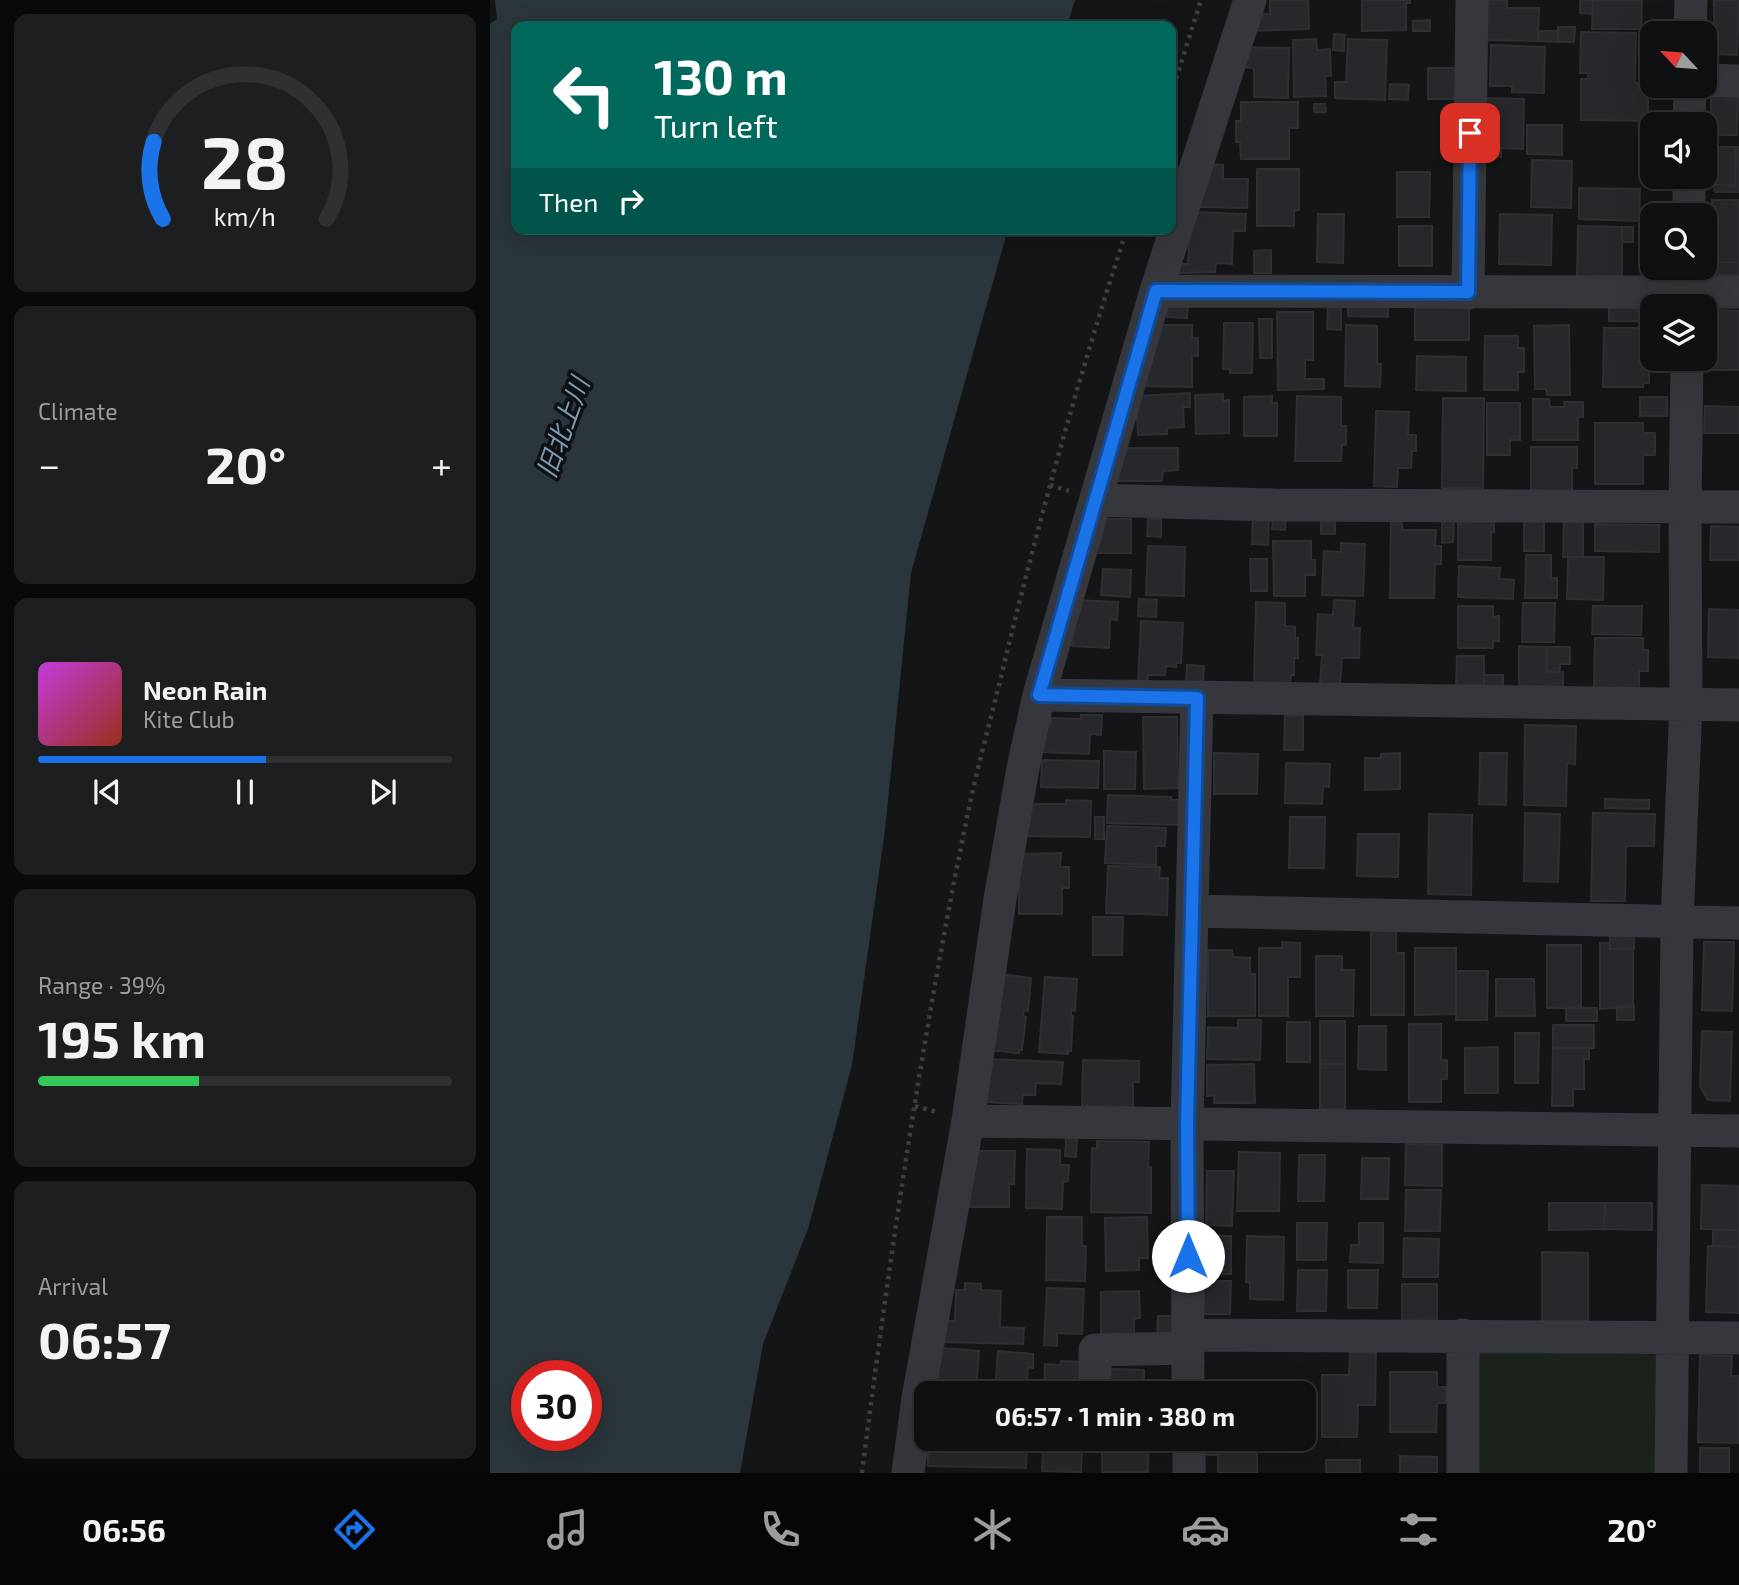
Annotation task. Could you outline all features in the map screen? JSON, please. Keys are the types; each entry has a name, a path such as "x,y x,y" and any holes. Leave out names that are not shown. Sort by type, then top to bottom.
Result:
{"street":[{"path":"1176,229 1250,0"},
{"path":"1468,292 1472,0"},
{"path":"1690,21 1691,0"},
{"path":"1717,80 1739,81"},
{"path":"908,1473 918,1398 968,1121 1000,899 1023,768 1039,695 1174,235"},
{"path":"1156,291 1468,292 1688,289 1739,292"},
{"path":"1671,1473 1677,923 1686,703 1687,371"},
{"path":"1097,500 1288,505 1739,507"},
{"path":"1039,695 1739,705"},
{"path":"1188,1381 1187,1124 1197,698"},
{"path":"1192,911 1739,923"},
{"path":"968,1121 1739,1131"},
{"path":"1463,1335 1463,1473"},
{"path":"1095,1381 1095,1350 1188,1342 1463,1335 1739,1338"},
{"path":"1189,1451 1189,1473"}],"path":[{"path":"1176,79 1200,0"},
{"path":"862,1473 889,1263 966,820 1032,549 1090,343 1125,235"}],"shaded area":[{"path":"1469,1344 1638,1346 1659,1356 1657,1473 1473,1473"}],"water":[{"name":"旧北上川","path":"495,0 1075,0 1069,21 511,21 511,235 1006,235 911,573 885,830 852,1065 808,1229 763,1344 740,1473 490,1473 490,24 497,19"}],"building":[{"path":"1270,0 1308,0 1309,29 1251,31 1251,15 1270,14"},
{"path":"1362,0 1410,0 1410,3 1406,3 1406,30 1362,31"},
{"path":"1482,0 1507,0 1507,8 1539,8 1538,41 1482,40"},
{"path":"1580,0 1593,0 1593,14 1580,13"},
{"path":"1593,0 1642,0 1640,29 1592,29"},
{"path":"1714,0 1739,0 1737,55 1717,54 1717,21 1714,21"},
{"path":"1430,20 1430,31 1413,31 1413,21"},
{"path":"1558,27 1575,27 1574,42 1558,42"},
{"path":"1539,31 1558,31 1558,42 1538,41"},
{"path":"1581,32 1636,33 1635,83 1640,83 1640,98 1648,98 1648,112 1640,112 1640,121 1581,120 1581,79 1588,79 1588,73 1580,73"},
{"path":"1334,34 1345,35 1344,51 1333,50"},
{"path":"1316,39 1317,50 1330,49 1331,76 1325,76 1326,96 1294,97 1293,40"},
{"path":"1348,39 1387,40 1385,100 1335,98 1335,82 1346,82"},
{"path":"1491,45 1545,47 1544,93 1512,92 1512,86 1490,86"},
{"path":"1241,47 1289,48 1288,98 1254,97 1254,68 1241,67"},
{"path":"1428,68 1457,68 1457,99 1428,99"},
{"path":"1390,84 1409,85 1408,100 1389,99"},
{"path":"1738,96 1737,135 1717,135 1717,112 1711,112 1711,98"},
{"path":"1478,98 1524,99 1523,149 1501,148 1501,157 1480,157"},
{"path":"1241,102 1298,102 1298,128 1289,128 1289,159 1241,159 1240,142 1236,142 1236,121 1241,121"},
{"path":"1314,104 1325,104 1326,112 1314,112"},
{"path":"1527,125 1562,125 1562,155 1527,154"},
{"path":"1717,147 1736,147 1735,186 1717,185"},
{"path":"1736,147 1739,147 1739,192 1715,192 1717,185 1735,186"},
{"path":"1532,160 1572,161 1571,208 1531,207"},
{"path":"1205,164 1223,165 1223,179 1248,179 1247,208 1196,207"},
{"path":"1257,169 1299,169 1299,210 1294,211 1294,226 1257,226"},
{"path":"1397,172 1430,172 1429,217 1397,217"},
{"path":"1579,188 1640,189 1639,221 1579,219"},
{"path":"1712,200 1739,200 1739,262 1717,262 1717,203 1712,203"},
{"path":"1191,212 1246,214 1245,231 1233,231 1232,264 1216,263 1215,272 1180,273 1180,264 1188,264"},
{"path":"1318,214 1344,214 1343,263 1317,262"},
{"path":"1500,214 1552,215 1551,265 1499,264"},
{"path":"1399,226 1432,226 1432,266 1399,266"},
{"path":"1578,226 1622,227 1622,277 1577,277"},
{"path":"1622,227 1633,227 1633,242 1622,242"},
{"path":"1271,250 1271,273 1254,273 1254,251"},
{"path":"1717,262 1739,262 1739,275 1717,275"},
{"path":"1168,303 1188,304 1187,318 1167,317"},
{"path":"1328,304 1341,304 1341,330 1327,329"},
{"path":"1348,305 1388,306 1388,317 1348,316"},
{"path":"1415,308 1469,308 1469,340 1415,340"},
{"path":"1609,308 1640,308 1640,321 1609,321"},
{"path":"1717,310 1739,311 1739,370 1717,370"},
{"path":"1277,312 1313,312 1313,360 1305,360 1305,379 1324,379 1324,389 1278,390"},
{"path":"1259,319 1272,319 1272,358 1260,358"},
{"path":"1224,323 1253,323 1252,373 1230,373 1230,369 1223,369"},
{"path":"1158,325 1192,325 1192,338 1198,338 1198,356 1192,356 1192,387 1141,386"},
{"path":"1346,325 1377,326 1377,364 1381,364 1380,387 1345,386"},
{"path":"1569,325 1570,395 1547,395 1546,389 1535,389 1534,326"},
{"path":"1604,328 1640,328 1640,371 1649,371 1649,383 1643,383 1643,387 1603,387"},
{"path":"1485,336 1518,336 1518,348 1524,348 1524,372 1518,372 1518,390 1484,390"},
{"path":"1417,356 1466,357 1466,391 1416,390"},
{"path":"1190,393 1190,407 1183,407 1184,427 1167,428 1167,434 1138,435 1136,396"},
{"path":"1223,394 1223,401 1229,400 1229,433 1196,434 1195,395"},
{"path":"1272,396 1272,403 1277,403 1277,436 1244,436 1244,397"},
{"path":"1297,396 1341,397 1341,426 1346,426 1346,445 1342,445 1341,461 1295,461"},
{"path":"1640,397 1667,397 1667,416 1640,416"},
{"path":"1443,398 1484,398 1483,488 1442,488"},
{"path":"1533,399 1549,399 1550,407 1565,407 1564,402 1583,402 1583,417 1578,417 1578,440 1533,440"},
{"path":"1487,403 1520,403 1520,440 1510,440 1510,455 1487,455"},
{"path":"1705,406 1739,407 1739,433 1704,433"},
{"path":"1376,411 1409,412 1408,435 1416,435 1416,451 1412,451 1411,468 1398,468 1397,487 1374,486"},
{"path":"1595,423 1643,423 1643,433 1655,433 1655,455 1643,455 1643,484 1595,484"},
{"path":"1531,447 1577,447 1577,468 1572,468 1572,491 1531,491"},
{"path":"1122,448 1178,448 1178,470 1163,471 1162,481 1119,481 1118,456"},
{"path":"1321,514 1335,514 1335,534 1321,534"},
{"path":"1253,516 1269,517 1268,545 1252,544"},
{"path":"1273,516 1286,517 1285,530 1272,529"},
{"path":"1391,517 1402,517 1402,530 1436,530 1435,546 1441,546 1441,564 1435,564 1434,598 1390,598"},
{"path":"1564,517 1583,517 1583,557 1563,557"},
{"path":"1097,519 1131,519 1131,553 1097,553"},
{"path":"1148,519 1161,519 1161,537 1147,536"},
{"path":"1442,521 1454,521 1453,542 1442,543"},
{"path":"1458,521 1494,522 1494,532 1491,531 1491,560 1458,560"},
{"path":"1524,522 1544,522 1544,551 1524,551"},
{"path":"1595,524 1659,525 1659,552 1595,551"},
{"path":"1711,526 1739,527 1739,560 1710,560"},
{"path":"1273,541 1311,541 1311,560 1315,560 1315,575 1305,575 1305,596 1274,596"},
{"path":"1341,543 1365,544 1363,596 1322,595 1324,551 1341,552"},
{"path":"1148,546 1185,547 1184,596 1146,595"},
{"path":"1526,555 1551,555 1551,578 1557,578 1557,598 1525,598"},
{"path":"1568,557 1604,557 1603,600 1567,599"},
{"path":"1250,559 1267,559 1267,591 1251,591"},
{"path":"1459,566 1500,568 1499,579 1514,580 1513,599 1458,597"},
{"path":"1103,569 1131,570 1130,597 1101,595"},
{"path":"1139,599 1157,600 1156,617 1138,616"},
{"path":"1075,600 1118,602 1117,620 1110,619 1109,648 1072,646"},
{"path":"1334,600 1355,601 1353,628 1360,628 1359,658 1342,658 1340,686 1320,685 1322,655 1316,655 1318,614 1333,615"},
{"path":"1256,602 1285,603 1285,626 1295,627 1298,658 1294,658 1294,675 1291,675 1290,684 1254,683"},
{"path":"1523,603 1555,603 1554,642 1522,642"},
{"path":"1458,606 1493,606 1493,617 1499,616 1499,641 1493,641 1493,648 1458,648"},
{"path":"1593,606 1642,606 1641,635 1592,634"},
{"path":"1709,609 1739,610 1739,658 1708,657"},
{"path":"1141,621 1183,623 1181,663 1176,663 1176,667 1166,666 1165,675 1148,675 1147,684 1138,684"},
{"path":"1595,638 1643,638 1643,650 1648,650 1648,671 1639,671 1639,688 1594,688"},
{"path":"1519,646 1547,647 1547,672 1563,672 1563,687 1519,686"},
{"path":"1547,647 1570,647 1570,664 1560,664 1560,672 1547,672"},
{"path":"1457,656 1484,656 1484,685 1456,685"},
{"path":"1187,665 1204,666 1203,684 1186,683"},
{"path":"1484,675 1503,675 1503,687 1484,687"},
{"path":"1081,715 1102,715 1101,735 1090,734 1089,754 1041,752 1042,724 1051,724 1051,718 1081,719"},
{"path":"1285,716 1303,716 1303,750 1284,750"},
{"path":"1143,717 1177,717 1178,788 1144,789"},
{"path":"1525,725 1576,726 1575,764 1567,763 1566,806 1524,805"},
{"path":"1104,751 1136,752 1135,789 1104,789"},
{"path":"1214,753 1258,754 1257,794 1214,794"},
{"path":"1400,753 1400,789 1365,790 1365,758 1381,758 1381,754"},
{"path":"1480,753 1507,753 1506,805 1479,804"},
{"path":"1042,760 1099,761 1098,788 1041,787"},
{"path":"1286,763 1330,764 1329,787 1323,786 1322,804 1285,803"},
{"path":"1108,795 1171,797 1171,800 1180,800 1179,825 1107,823"},
{"path":"1605,799 1649,800 1649,809 1605,808"},
{"path":"1066,800 1091,801 1090,837 1026,836 1027,804 1066,804"},
{"path":"1525,813 1560,814 1558,882 1524,881"},
{"path":"1593,813 1655,814 1654,846 1626,846 1625,901 1591,901"},
{"path":"1429,814 1472,815 1471,895 1428,894"},
{"path":"1095,817 1104,817 1104,839 1095,839"},
{"path":"1290,817 1325,817 1324,868 1289,868"},
{"path":"1107,826 1166,828 1165,846 1156,846 1156,865 1105,863"},
{"path":"1358,834 1399,834 1398,877 1357,876"},
{"path":"1061,853 1060,867 1069,867 1069,888 1062,888 1062,914 1019,914 1019,854"},
{"path":"1108,866 1160,867 1159,878 1168,878 1167,915 1106,913"},
{"path":"1093,917 1123,917 1122,955 1093,955"},
{"path":"1371,931 1396,931 1396,953 1404,953 1404,1015 1371,1015"},
{"path":"1610,934 1634,934 1634,949 1610,949"},
{"path":"1282,942 1300,943 1300,977 1288,977 1288,1016 1259,1016 1259,948 1282,948"},
{"path":"1704,942 1734,942 1732,1011 1702,1010"},
{"path":"1600,943 1610,943 1610,949 1633,949 1633,1007 1600,1009"},
{"path":"1547,945 1581,945 1581,1008 1547,1008"},
{"path":"1415,948 1456,948 1456,1014 1415,1015"},
{"path":"1208,950 1232,950 1233,957 1250,958 1250,974 1255,974 1255,1016 1208,1016"},
{"path":"1316,956 1342,956 1342,970 1354,970 1353,1016 1316,1016"},
{"path":"1456,971 1488,971 1487,1020 1456,1020"},
{"path":"999,974 1031,978 1028,1011 1024,1010 1023,1016 1026,1017 1022,1050 1019,1050 1019,1053 991,1050"},
{"path":"1045,977 1077,979 1075,1011 1071,1010 1071,1051 1068,1050 1068,1054 1039,1052"},
{"path":"1496,979 1534,979 1535,1016 1496,1016"},
{"path":"1634,1006 1634,1020 1617,1020 1617,1007"},
{"path":"1566,1007 1597,1008 1597,1021 1566,1021"},
{"path":"1238,1020 1261,1020 1260,1060 1207,1059 1208,1027 1238,1028"},
{"path":"1320,1021 1345,1021 1345,1064 1320,1064"},
{"path":"1287,1022 1310,1022 1310,1062 1287,1062"},
{"path":"1409,1024 1441,1024 1441,1060 1447,1060 1447,1079 1441,1079 1441,1102 1409,1102"},
{"path":"1553,1025 1594,1025 1594,1048 1553,1048"},
{"path":"1359,1026 1386,1026 1386,1070 1358,1069"},
{"path":"1702,1031 1732,1032 1730,1101 1708,1100 1700,1086"},
{"path":"1515,1033 1539,1033 1538,1083 1515,1083"},
{"path":"1498,1047 1498,1093 1465,1093 1465,1048"},
{"path":"1553,1048 1589,1048 1589,1059 1584,1059 1584,1089 1573,1089 1573,1106 1552,1106"},
{"path":"986,1059 1063,1062 1061,1084 1036,1083 1035,1095 1023,1095 1022,1104 984,1102"},
{"path":"1083,1060 1139,1061 1139,1082 1133,1082 1133,1107 1082,1106"},
{"path":"1254,1064 1255,1103 1214,1103 1214,1095 1207,1096 1207,1065"},
{"path":"1320,1064 1345,1064 1345,1109 1320,1109"},
{"path":"1066,1137 1077,1137 1076,1157 1065,1156"},
{"path":"1097,1141 1149,1142 1151,1213 1091,1212 1092,1148 1097,1149"},
{"path":"1406,1144 1442,1145 1442,1186 1405,1185"},
{"path":"1027,1149 1060,1150 1060,1165 1069,1165 1068,1181 1063,1182 1062,1209 1026,1208"},
{"path":"971,1151 1015,1151 1014,1184 1009,1184 1009,1207 970,1207"},
{"path":"1239,1152 1280,1153 1279,1211 1237,1211"},
{"path":"1299,1155 1325,1155 1324,1201 1298,1201"},
{"path":"1362,1158 1389,1158 1388,1199 1361,1199"},
{"path":"1207,1171 1234,1171 1232,1226 1206,1225"},
{"path":"1702,1185 1739,1186 1739,1230 1701,1229"},
{"path":"1406,1190 1441,1190 1440,1231 1405,1231"},
{"path":"1549,1203 1605,1203 1604,1229 1549,1230"},
{"path":"1605,1203 1652,1203 1652,1230 1604,1229"},
{"path":"1047,1217 1082,1217 1082,1246 1086,1246 1085,1281 1046,1280"},
{"path":"1147,1217 1148,1258 1139,1258 1139,1270 1106,1271 1105,1218"},
{"path":"1297,1223 1327,1223 1326,1260 1297,1260"},
{"path":"1359,1223 1383,1223 1383,1263 1350,1262 1351,1245 1359,1245"},
{"path":"1713,1230 1739,1230 1739,1247 1713,1246"},
{"path":"1204,1236 1231,1236 1231,1274 1204,1274"},
{"path":"1247,1236 1284,1237 1283,1300 1250,1299 1250,1283 1246,1282"},
{"path":"1404,1238 1439,1239 1438,1277 1403,1277"},
{"path":"1708,1246 1739,1247 1739,1313 1706,1312"},
{"path":"1542,1252 1588,1253 1588,1321 1542,1321"},
{"path":"1298,1270 1327,1270 1326,1311 1297,1311"},
{"path":"1348,1270 1378,1270 1377,1308 1348,1308"},
{"path":"1204,1281 1231,1281 1230,1314 1204,1314"},
{"path":"965,1283 981,1284 981,1290 1001,1291 1000,1327 1024,1328 1023,1344 943,1342 943,1321 955,1321 956,1290 965,1290"},
{"path":"1402,1284 1437,1284 1437,1322 1402,1322"},
{"path":"1047,1288 1084,1289 1082,1334 1057,1333 1057,1346 1044,1345"},
{"path":"1139,1291 1140,1318 1134,1319 1134,1340 1101,1341 1101,1292"},
{"path":"1158,1316 1175,1316 1175,1341 1157,1340"},
{"path":"942,1348 979,1351 977,1381 937,1381"},
{"path":"998,1351 1033,1354 1033,1368 1028,1367 1027,1381 996,1381"},
{"path":"1350,1352 1376,1353 1375,1405 1358,1405 1357,1437 1322,1437 1322,1375 1349,1375"},
{"path":"1700,1355 1732,1356 1731,1376 1739,1376 1739,1443 1698,1442"},
{"path":"1061,1361 1084,1362 1082,1381 1044,1381 1045,1364 1060,1365"},
{"path":"1109,1369 1144,1370 1144,1381 1109,1381"},
{"path":"1390,1372 1437,1372 1437,1387 1446,1387 1446,1403 1437,1403 1436,1432 1390,1432"},
{"path":"1700,1448 1729,1448 1729,1473 1700,1473"},
{"path":"928,1451 1027,1451 1026,1468 928,1466"},
{"path":"1043,1451 1082,1451 1081,1472 1042,1471"},
{"path":"1102,1451 1149,1451 1148,1472 1102,1472"},
{"path":"1201,1451 1257,1451 1257,1473 1218,1473 1218,1455 1201,1455"},
{"path":"1400,1456 1437,1457 1437,1473 1400,1473"},
{"path":"1326,1460 1360,1460 1360,1473 1326,1473"}],"route":[{"path":"1188,1256 1187,1124 1197,698 1039,695 1156,291 1468,292 1470,133"}]}
